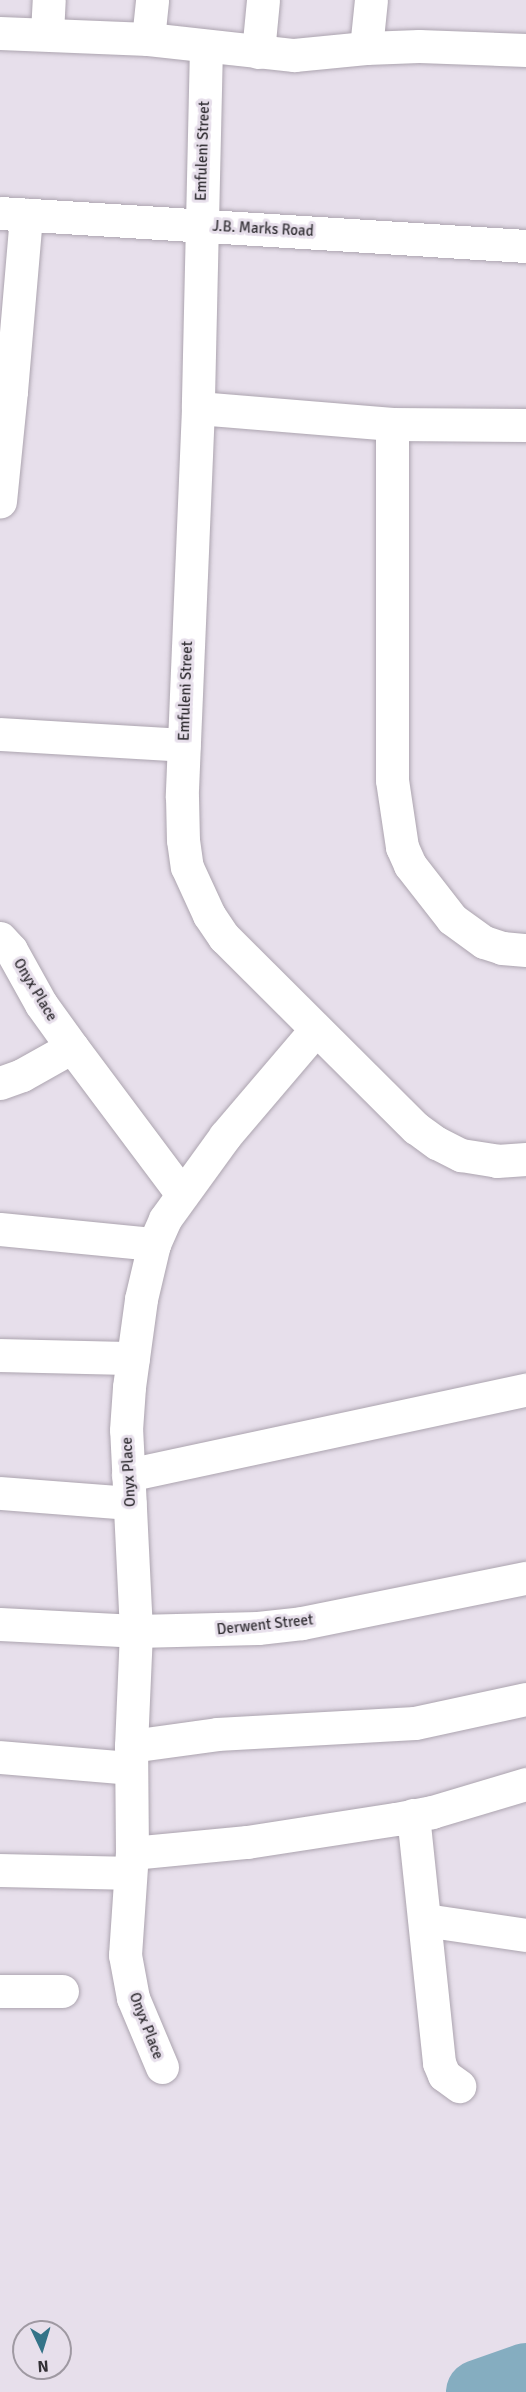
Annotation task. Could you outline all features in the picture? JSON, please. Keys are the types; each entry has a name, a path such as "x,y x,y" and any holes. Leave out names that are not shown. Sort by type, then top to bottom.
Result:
{"street":[{"path":"48,33 49,0"},
{"path":"147,39 152,0"},
{"path":"258,52 263,0"},
{"path":"366,48 371,0"},
{"path":"0,33 48,33 147,39 294,55 366,48 461,47 526,50"},
{"name":"Emfuleni Street","path":"206,46 198,408 184,745 183,840 187,867 196,892 224,937 385,1100 437,1143 461,1155 497,1161 526,1160"},
{"path":"0,501 13,214"},
{"name":"J.B. Marks Road","path":"13,214 526,246"},
{"path":"198,408 392,424 526,425"},
{"path":"392,424 392,780 402,847 410,865 452,919 484,942 502,948 526,950"},
{"path":"0,734 184,745"},
{"name":"Onyx Place","path":"0,938 11,950 41,1004 182,1194 165,1219 154,1244 141,1299 126,1430 136,1631 131,1757 131,1863 124,1955 133,1998 162,2067"},
{"path":"182,1194 225,1136 316,1029"},
{"path":"0,1083 22,1075 72,1047"},
{"path":"0,1229 154,1244"},
{"path":"0,1355 133,1358"},
{"path":"0,1493 129,1489 526,1390"},
{"name":"Derwent Street","path":"0,1624 136,1631 222,1631 302,1623 526,1578"},
{"path":"0,1757 131,1757 217,1734 415,1723 526,1699"},
{"path":"0,1870 131,1863 413,1815 526,1784"},
{"path":"413,1815 440,2063 444,2075 459,2086"},
{"path":"425,1920 526,1935"},
{"path":"0,1991 62,1992"}],"waterway":[{"path":"478,2392 526,2375"}]}
